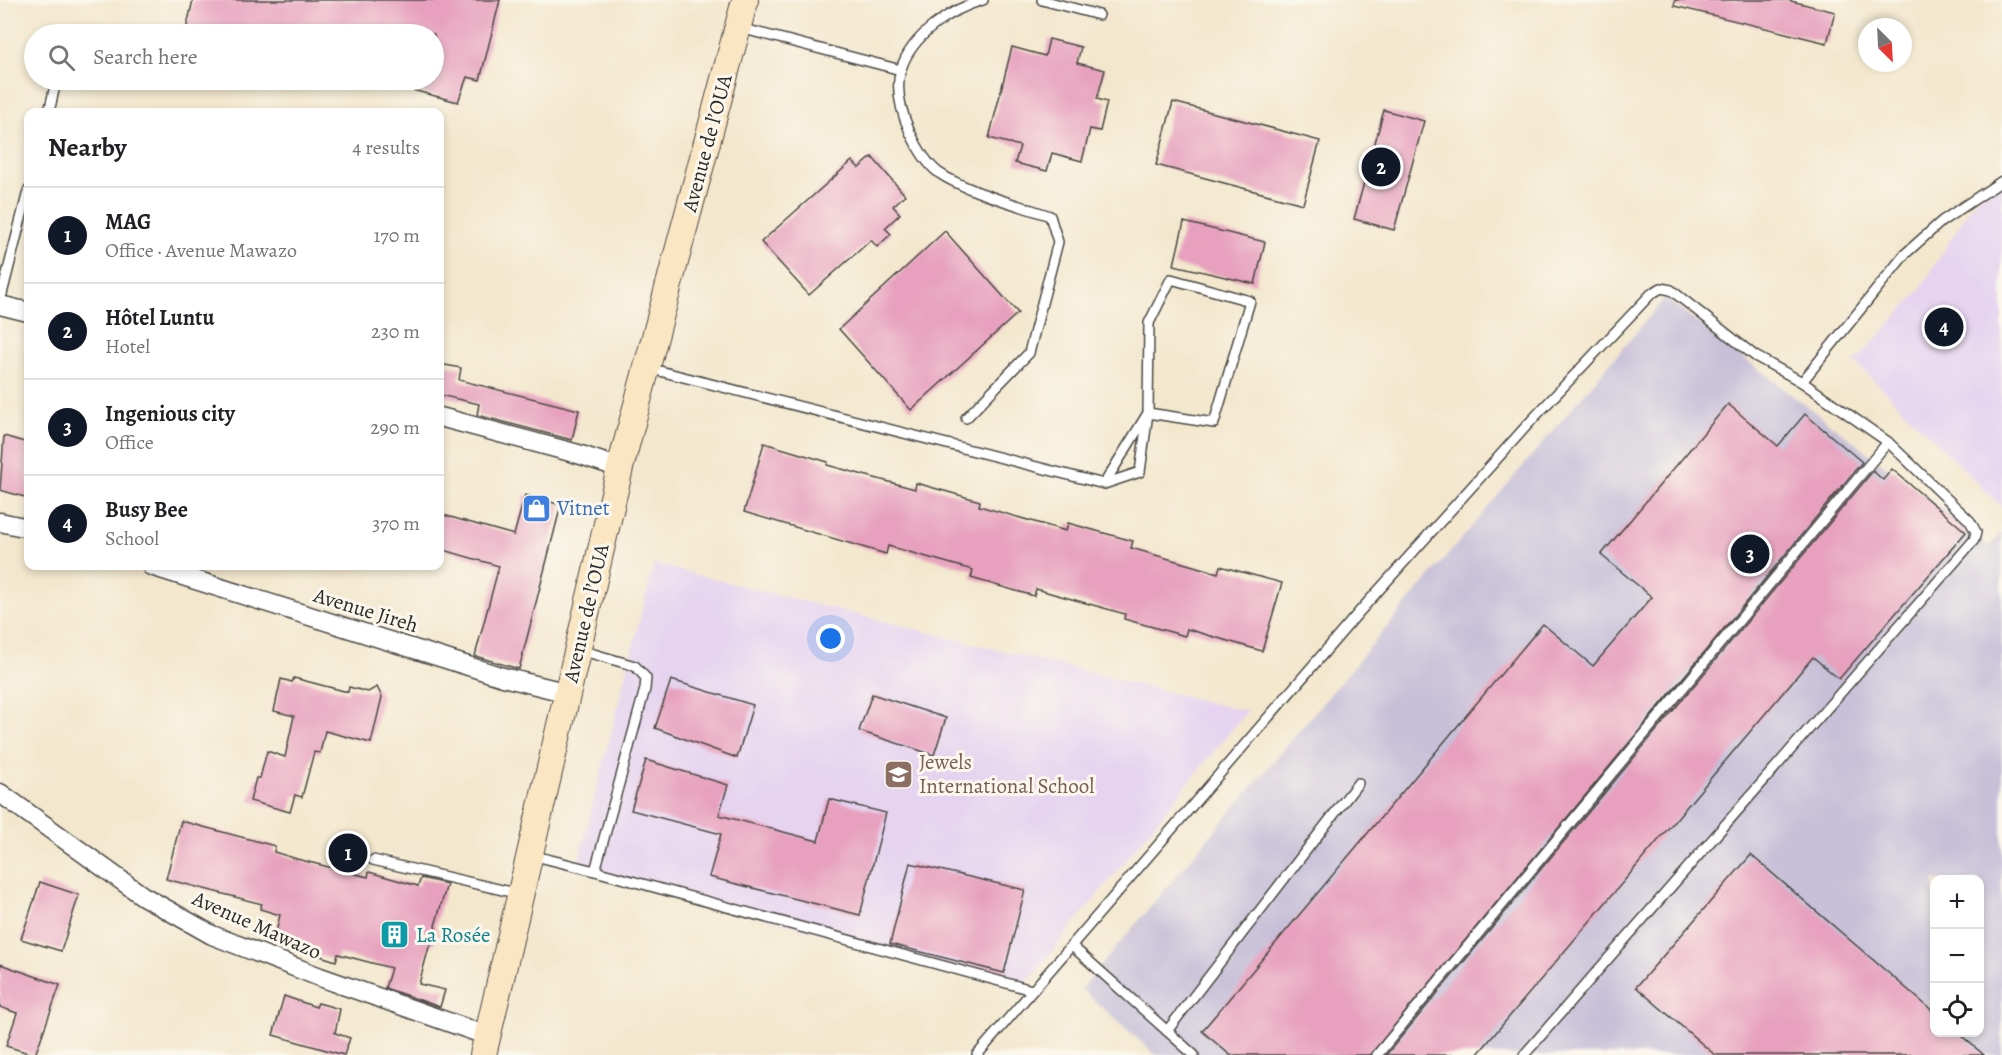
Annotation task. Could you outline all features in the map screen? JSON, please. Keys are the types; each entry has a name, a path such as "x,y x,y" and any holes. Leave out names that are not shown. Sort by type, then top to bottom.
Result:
{"main road":[{"name":"Avenue de l’OUA","path":"486,1046 620,468 745,0"}],"street":[{"path":"0,303 24,311"},
{"path":"444,418 578,454 620,468"},
{"path":"0,522 24,527"},
{"name":"Avenue Jireh","path":"164,570 492,674 568,693"},
{"name":"Avenue Mawazo","path":"0,793 143,896 212,934 486,1046"}],"lane":[{"path":"966,418 1029,353 1058,242 1050,216 971,188 938,172 915,143 901,111 901,70 915,47 934,26 963,6 983,0"},
{"path":"1042,0 1099,15"},
{"path":"738,28 901,70"},
{"path":"50,108 55,90"},
{"path":"1802,382 1905,254 1942,221 2002,181"},
{"path":"0,303 24,207"},
{"path":"648,368 1104,484 1140,472 1148,414 1149,323 1171,279 1250,301 1214,423 1148,414"},
{"path":"977,1055 1360,611 1530,422 1651,294 1661,288 1671,290 1755,356 1802,382 1888,442 1970,521 1976,532 1974,540 1524,1055"},
{"path":"1104,484 1148,414"},
{"path":"1377,1055 1888,442"},
{"path":"578,650 636,666 646,678 595,871"},
{"path":"1167,1031 1358,783"},
{"path":"531,855 1032,990"},
{"path":"373,860 522,894"},
{"path":"1072,946 1194,1055"}],"shaded area":[{"path":"2002,185 2002,507 1855,362 1918,293 1976,198"},
{"path":"1665,298 1980,538 1988,547 2002,532 2002,1055 1156,1055 1081,989"},
{"name":"Jewels International School","path":"654,564 1247,711 1022,988 577,866"}],"building":[{"path":"193,0 500,0 480,80 467,77 458,102 412,90 444,90 444,24 187,24"},
{"path":"1675,0 1787,0 1835,12 1827,43 1674,6"},
{"path":"1049,39 1081,47 1077,63 1105,70 1097,99 1107,102 1100,131 1090,129 1082,161 1052,153 1047,171 1015,163 1020,146 989,138 1012,47 1045,56"},
{"path":"1173,102 1320,141 1303,204 1156,165"},
{"path":"1384,110 1424,121 1394,230 1354,219"},
{"path":"872,157 905,195 893,206 900,214 885,228 891,234 877,247 871,240 809,295 761,242 852,161 859,168"},
{"path":"1184,222 1265,242 1255,284 1174,265"},
{"path":"945,231 1018,313 911,410 839,329"},
{"path":"444,365 461,368 459,380 579,410 572,440 477,415 479,404 444,396"},
{"path":"1728,404 1778,446 1805,414 1862,462 1370,1055 1230,1055 1202,1031 1543,624 1593,666 1652,597 1601,555"},
{"path":"4,436 24,442 24,497 0,490"},
{"path":"764,443 828,462 827,465 915,489 916,483 980,501 979,506 1066,531 1068,523 1133,541 1131,548 1218,573 1220,566 1282,583 1262,651 1187,629 1185,636 1124,619 1125,614 1036,589 1034,596 971,578 973,570 888,546 886,554 744,512"},
{"path":"1892,469 1966,532 1839,679 1813,657 1477,1055 1386,1055 1873,471 1883,480"},
{"path":"525,495 561,505 519,669 475,656 499,566 444,550 444,515 514,535"},
{"path":"294,678 348,692 349,687 368,692 377,687 382,697 371,743 325,731 320,753 314,752 302,797 295,795 290,812 250,801 256,778 260,778 267,751 285,757 294,716 274,711 281,679 292,682"},
{"path":"671,680 753,705 737,758 655,728"},
{"path":"872,694 946,718 934,755 859,731"},
{"path":"646,760 728,785 719,815 818,841 829,799 886,813 860,915 709,877 721,834 631,810"},
{"path":"181,821 275,846 274,852 297,859 368,877 369,872 418,886 421,878 447,884 435,926 439,938 429,947 419,984 445,990 440,1007 385,988 391,968 338,954 336,961 274,941 280,915 260,909 262,904 166,879"},
{"path":"1751,855 1930,1009 1930,1037 1963,1037 1984,1055 1715,1055 1636,987"},
{"path":"910,863 1025,890 1004,973 890,944"},
{"path":"40,882 79,895 61,951 21,939"},
{"path":"0,964 60,985 35,1055 6,1046 17,1013 0,1007"},
{"path":"284,996 316,1007 318,1003 340,1009 335,1033 350,1038 344,1055 273,1035"}],"place":[{"name":"Hôtel Luntu","path":"1381,167"},
{"name":"Busy Bee","path":"1944,327"},
{"name":"Vitnet","path":"536,508"},
{"name":"Ingenious city","path":"1750,554"},
{"name":"Jewels International School","path":"898,774"},
{"name":"MAG","path":"348,853"},
{"name":"La Rosée","path":"395,935"}]}
